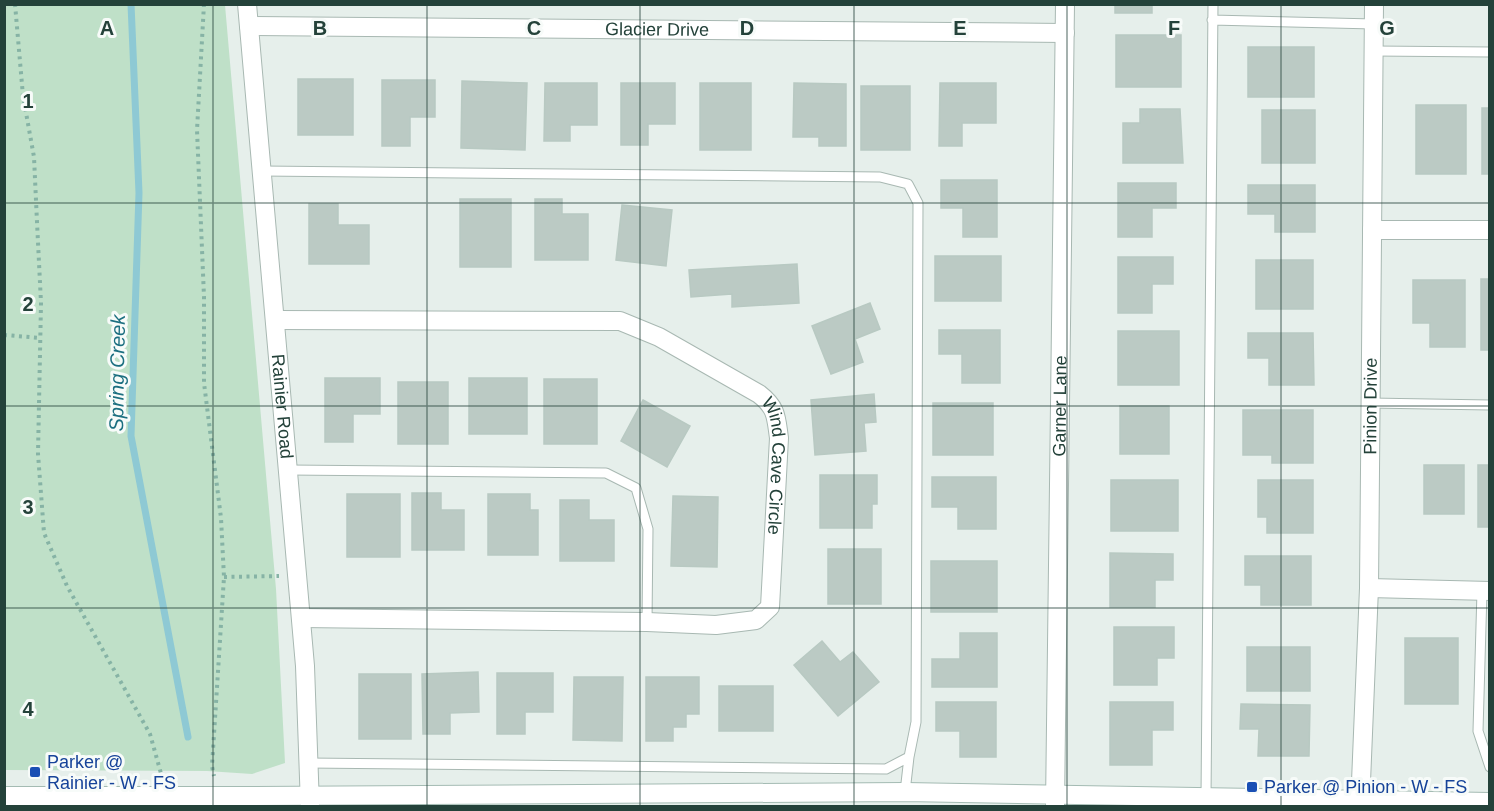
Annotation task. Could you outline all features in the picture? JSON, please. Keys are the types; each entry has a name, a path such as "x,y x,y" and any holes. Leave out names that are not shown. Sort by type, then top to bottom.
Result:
{"street":[{"name":"Rainier Road","path":"247,4 298,576 305,666 309,800"},
{"name":"Garner Lane","path":"1056,800 1065,4"},
{"name":"Pinion Drive","path":"1360,803 1369,588 1374,4"},
{"name":"Glacier Drive","path":"249,26 1065,33"},
{"path":"1372,230 1490,230"},
{"name":"Wind Cave Circle","path":"275,320 620,321 659,337 771,404 776,417 778,438 770,607 756,620 716,625 647,622 301,618"},
{"path":"1369,588 1486,591"},
{"path":"4,796 255,796 309,800 905,792 1056,800 1206,797 1360,803 1490,802"}],"lane":[{"path":"1206,797 1213,4"},
{"path":"1212,20 1374,24"},
{"path":"1374,51 1490,52"},
{"path":"262,171 880,177 908,184 918,203 916,722 905,792"},
{"path":"1370,404 1490,405"},
{"path":"288,470 606,473 636,488 648,529 647,622"},
{"path":"1486,591 1478,731 1490,767"},
{"path":"307,763 886,769 909,757"}],"path":[{"path":"15,4 23,96 34,157 41,338 38,453 44,533 67,586 150,734 164,786"},
{"path":"204,4 197,130 204,297 204,383 221,518 224,577 212,766 216,786"},
{"path":"4,335 41,338"},
{"path":"224,577 298,576"}],"green space":[{"path":"5,4 225,5 276,589 285,763 252,774 207,771 5,770"}],"building":[{"path":"1115,4 1152,4 1152,13 1115,13"},
{"path":"1116,35 1181,35 1181,87 1116,87"},
{"path":"1248,47 1314,47 1314,97 1248,97"},
{"path":"298,79 353,79 353,135 298,135"},
{"path":"382,80 435,80 435,117 410,117 410,146 382,146"},
{"path":"462,81 527,83 525,150 461,148"},
{"path":"545,83 597,83 597,125 570,125 570,141 544,141"},
{"path":"621,83 675,83 675,124 648,124 648,145 621,145"},
{"path":"700,83 751,83 751,150 700,150"},
{"path":"794,83 846,84 846,146 819,146 819,137 793,137"},
{"path":"940,83 996,83 996,123 962,123 962,146 939,146"},
{"path":"861,86 910,86 910,150 861,150"},
{"path":"1416,105 1466,105 1466,174 1416,174"},
{"path":"1482,108 1490,108 1490,174 1482,174"},
{"path":"1140,109 1180,109 1183,163 1123,163 1123,123 1140,123"},
{"path":"1262,110 1315,110 1315,163 1262,163"},
{"path":"941,180 997,180 997,237 963,237 963,208 941,208"},
{"path":"1118,183 1176,183 1176,208 1152,208 1152,237 1118,237"},
{"path":"1248,185 1315,185 1315,232 1275,232 1275,214 1248,214"},
{"path":"460,199 511,199 511,267 460,267"},
{"path":"535,199 562,199 562,214 588,214 588,260 535,260"},
{"path":"309,204 338,204 338,225 369,225 369,264 309,264"},
{"path":"622,205 672,210 666,266 616,260"},
{"path":"935,256 1001,256 1001,301 935,301"},
{"path":"1118,257 1173,257 1173,284 1152,284 1152,313 1118,313"},
{"path":"1256,260 1313,260 1313,309 1256,309"},
{"path":"797,264 799,303 732,307 732,294 691,297 689,270"},
{"path":"1481,279 1490,279 1490,350 1481,350"},
{"path":"1413,280 1465,280 1465,347 1430,347 1430,323 1413,323"},
{"path":"870,303 880,329 855,339 863,362 831,374 812,326"},
{"path":"939,330 1000,330 1000,383 962,383 962,354 939,354"},
{"path":"1118,331 1179,331 1179,385 1118,385"},
{"path":"1248,333 1313,333 1314,385 1269,385 1269,358 1248,358"},
{"path":"325,378 380,378 380,414 353,414 353,442 325,442"},
{"path":"469,378 527,378 527,434 469,434"},
{"path":"544,379 597,379 597,444 544,444"},
{"path":"398,382 448,382 448,444 398,444"},
{"path":"874,394 876,422 864,423 866,451 815,455 811,400"},
{"path":"643,400 690,426 667,467 621,441"},
{"path":"933,403 993,403 993,455 933,455"},
{"path":"1120,406 1169,406 1169,454 1120,454"},
{"path":"1243,410 1313,410 1313,463 1272,463 1272,455 1243,455"},
{"path":"1424,465 1464,465 1464,514 1424,514"},
{"path":"1478,465 1490,465 1490,527 1478,527"},
{"path":"820,475 877,475 877,504 872,504 872,528 820,528"},
{"path":"932,477 996,477 996,529 958,529 958,507 932,507"},
{"path":"1111,480 1178,480 1178,531 1111,531"},
{"path":"1258,480 1313,480 1313,533 1267,533 1267,517 1258,517"},
{"path":"412,493 441,493 441,510 464,510 464,550 412,550"},
{"path":"347,494 400,494 400,557 347,557"},
{"path":"488,494 530,494 530,510 538,510 538,555 488,555"},
{"path":"673,496 718,497 717,567 671,566"},
{"path":"560,500 589,500 589,520 614,520 614,561 560,561"},
{"path":"828,549 881,549 881,604 828,604"},
{"path":"1110,553 1173,554 1173,580 1155,580 1155,607 1110,607"},
{"path":"1245,556 1311,556 1311,605 1261,605 1261,585 1245,585"},
{"path":"931,561 997,561 997,612 931,612"},
{"path":"1114,627 1174,627 1174,658 1157,658 1157,685 1114,685"},
{"path":"960,633 997,633 997,687 932,687 932,659 960,659"},
{"path":"1405,638 1458,638 1458,704 1405,704"},
{"path":"822,641 840,662 853,652 879,682 838,716 794,665"},
{"path":"1247,647 1310,647 1310,691 1247,691"},
{"path":"478,672 479,712 450,713 450,734 423,734 422,674"},
{"path":"497,673 553,673 553,712 525,712 525,734 497,734"},
{"path":"359,674 411,674 411,739 359,739"},
{"path":"574,677 623,677 622,741 573,740"},
{"path":"646,677 699,677 699,714 686,714 686,727 673,727 673,741 646,741"},
{"path":"719,686 773,686 773,731 719,731"},
{"path":"936,702 996,702 996,757 960,757 960,731 936,731"},
{"path":"1110,702 1173,702 1173,730 1152,730 1152,765 1110,765"},
{"path":"1241,704 1310,705 1309,756 1258,756 1259,729 1240,729"}],"waterway":[{"name":"Spring Creek","path":"131,4 139,193 131,436 188,737"}],"place":[{"name":"Parker @ Rainier - W - FS","path":"35,772"},
{"name":"Parker @ Pinion - W - FS","path":"1252,787"}]}
